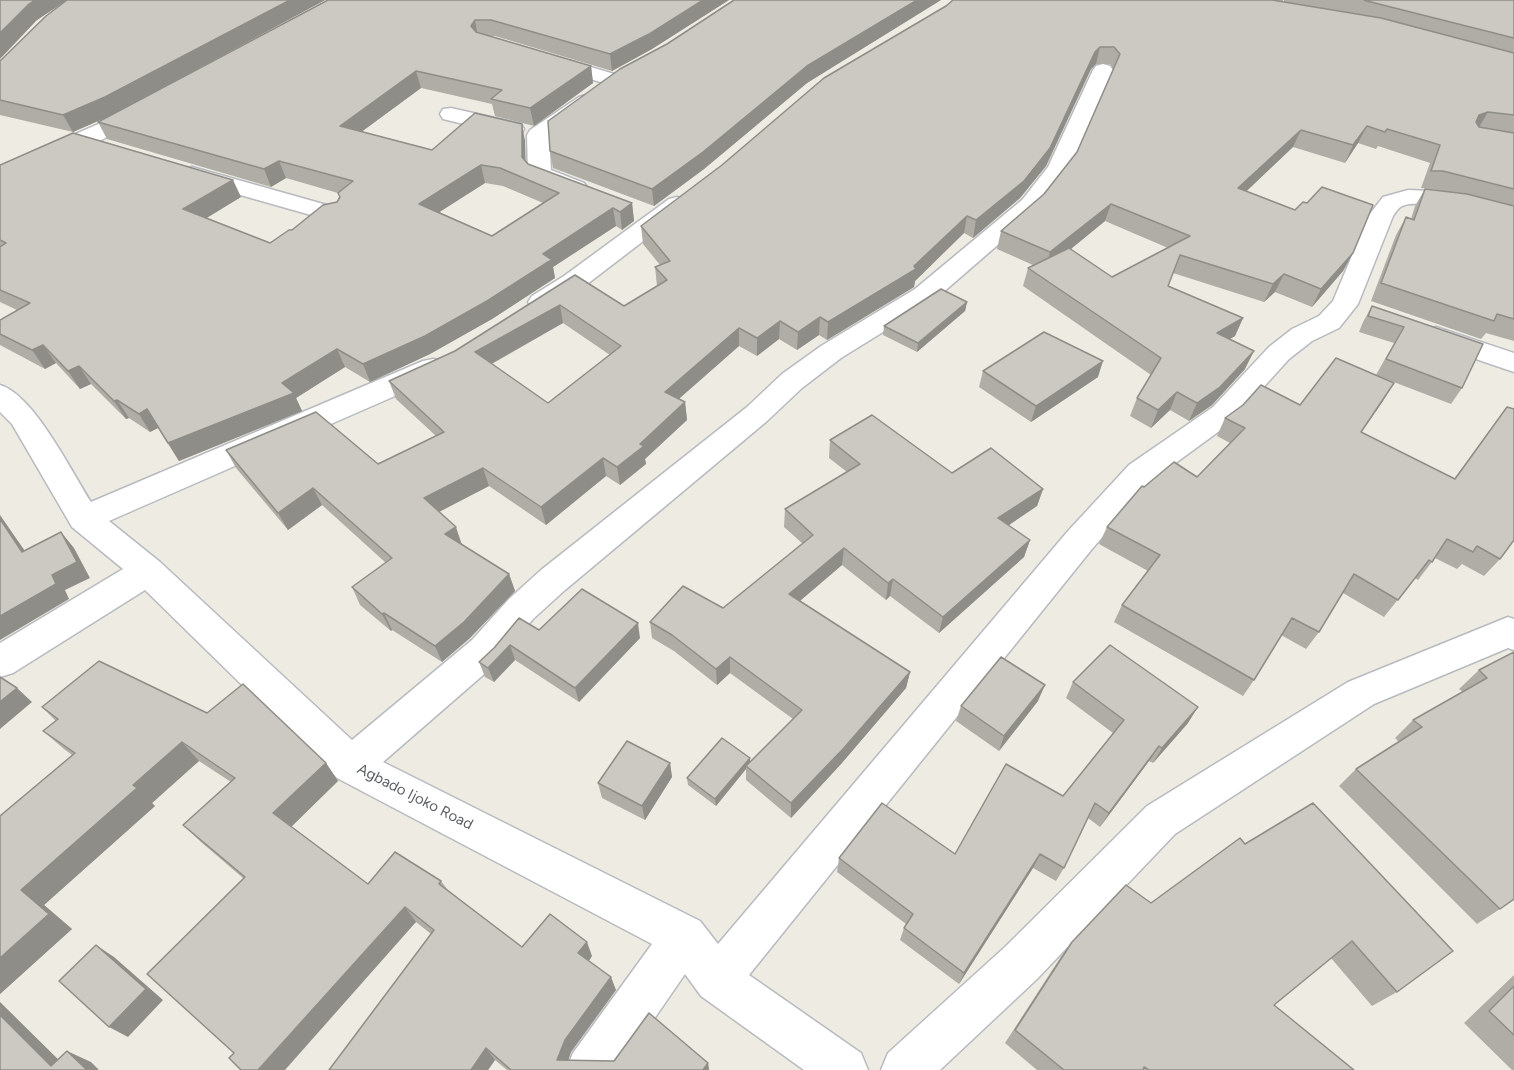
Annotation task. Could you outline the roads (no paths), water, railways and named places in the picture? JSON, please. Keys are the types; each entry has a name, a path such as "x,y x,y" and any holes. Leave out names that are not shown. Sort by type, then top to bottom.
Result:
{"street":[{"path":"451,114 538,135 624,75 530,55"},
{"path":"351,765 485,651 521,609 553,580 757,414 792,381 831,352 924,295 1030,205 1059,169 1103,70"},
{"path":"0,175 81,141 163,99"},
{"path":"538,135 540,174 593,195"},
{"path":"81,141 116,151"},
{"path":"172,168 332,214"},
{"path":"525,312 573,282 647,215 695,191"},
{"path":"717,980 1072,549 1140,473 1223,414 1279,353 1302,335 1356,308 1381,215 1391,202 1408,197 1432,198 1514,218"},
{"path":"1413,328 1514,363"},
{"path":"84,518 410,379 458,354"},
{"name":"Agbado Ijoko Road","path":"0,395 23,417 84,518 148,571 351,765 684,937 717,980 844,1070"},
{"path":"0,662 148,571"},
{"path":"905,1070 1021,963 1161,820 1361,693 1508,632 1514,635"},
{"path":"590,1070 684,937"}]}
